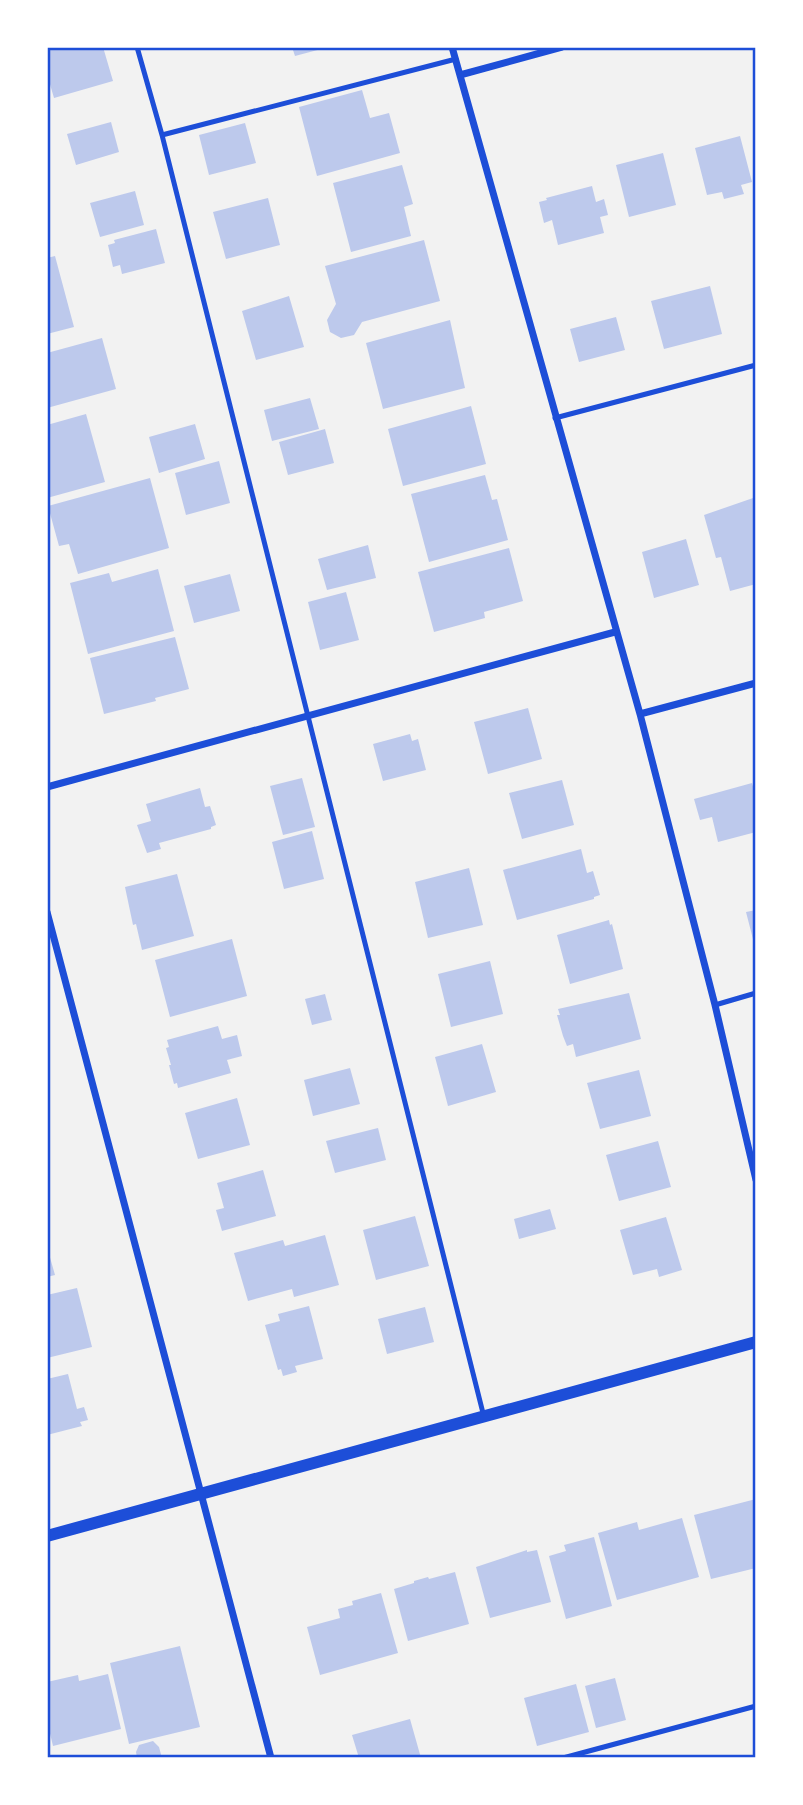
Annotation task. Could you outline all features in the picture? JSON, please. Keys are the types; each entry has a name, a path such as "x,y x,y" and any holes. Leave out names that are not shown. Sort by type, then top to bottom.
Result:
{"street":[{"path":"452,47 640,715 715,1005 756,1180"},
{"path":"460,75 562,47"},
{"path":"47,786 615,632"},
{"path":"640,715 756,683"},
{"path":"47,912 271,1758"},
{"path":"47,1536 756,1342"}],"lane":[{"path":"136,47 162,135 310,716 484,1417"},
{"path":"162,135 456,59"},
{"path":"555,418 756,365"},
{"path":"715,1005 756,993"},
{"path":"563,1758 756,1706"},
{"path":"591,1750 593,1758"}],"building":[{"path":"47,47 103,47 113,81 54,98 47,74"},
{"path":"292,47 325,47 325,48 295,56"},
{"path":"362,90 370,118 389,113 400,153 317,176 299,107"},
{"path":"111,122 119,152 76,165 67,134"},
{"path":"245,123 256,163 209,175 199,135"},
{"path":"740,136 752,182 741,185 744,194 724,199 722,192 707,195 695,148"},
{"path":"663,153 676,205 629,217 616,165"},
{"path":"402,165 413,204 404,207 411,236 351,252 333,183"},
{"path":"592,186 596,202 604,199 608,215 600,217 604,233 558,245 552,220 544,223 539,202"},
{"path":"135,191 144,225 100,237 90,203"},
{"path":"268,198 280,245 226,259 213,212"},
{"path":"156,229 165,263 122,274 120,265 113,267 108,245 115,243 114,240"},
{"path":"424,240 440,301 362,322 354,335 341,338 330,332 327,320 336,304 325,266"},
{"path":"55,256 74,327 47,334 47,258"},
{"path":"710,286 722,334 664,349 651,301"},
{"path":"289,296 304,347 256,360 242,311"},
{"path":"616,317 625,350 579,362 570,329"},
{"path":"450,320 465,388 383,409 366,343"},
{"path":"102,338 116,389 47,408 47,353"},
{"path":"310,398 319,429 272,441 264,410"},
{"path":"471,406 486,464 403,486 388,429"},
{"path":"86,414 105,482 47,498 47,425"},
{"path":"195,424 205,459 159,473 149,437"},
{"path":"325,429 334,463 288,475 279,442"},
{"path":"219,461 230,503 186,515 175,473"},
{"path":"485,475 492,500 497,499 508,540 429,562 411,494"},
{"path":"150,478 169,548 78,574 69,544 59,546 48,506"},
{"path":"756,497 756,584 730,591 721,557 716,558 704,515"},
{"path":"686,539 699,585 654,598 642,552"},
{"path":"368,545 376,578 327,590 318,559"},
{"path":"509,548 523,601 484,612 485,618 434,632 418,572"},
{"path":"158,569 174,631 88,654 70,583 109,573 112,582"},
{"path":"230,574 240,611 194,623 184,586"},
{"path":"346,592 359,640 320,650 308,602"},
{"path":"175,637 189,689 155,698 156,701 104,714 90,658"},
{"path":"528,708 542,759 488,774 474,722"},
{"path":"410,734 412,741 418,739 426,770 383,781 373,744"},
{"path":"302,778 315,827 283,835 270,786"},
{"path":"562,780 574,825 522,839 509,793"},
{"path":"752,783 756,797 756,832 718,842 712,817 700,820 694,799"},
{"path":"200,788 205,807 210,806 216,825 211,829 159,843 161,849 147,853 137,825 151,821 146,804"},
{"path":"312,831 324,879 284,889 272,842"},
{"path":"581,849 587,873 593,871 600,895 517,920 503,870"},
{"path":"469,868 483,925 428,938 415,882"},
{"path":"177,874 194,936 142,950 136,924 133,925 125,887"},
{"path":"756,910 756,947 755,947 746,912"},
{"path":"609,920 623,969 570,984 557,935"},
{"path":"232,939 247,996 170,1017 155,960"},
{"path":"490,961 503,1014 451,1027 438,974"},
{"path":"629,993 641,1039 576,1057 573,1044 567,1046 563,1036 558,1009"},
{"path":"325,994 332,1020 312,1025 305,999"},
{"path":"218,1026 222,1039 237,1035 242,1056 227,1060 231,1073 178,1088 177,1083 174,1084 169,1065 167,1040"},
{"path":"482,1044 496,1092 448,1106 435,1057"},
{"path":"350,1068 360,1104 313,1116 304,1080"},
{"path":"639,1070 651,1116 600,1129 587,1083"},
{"path":"237,1098 250,1145 198,1159 185,1113"},
{"path":"378,1128 386,1160 335,1173 326,1141"},
{"path":"658,1141 671,1187 619,1201 606,1155"},
{"path":"263,1170 276,1216 222,1231 216,1210 224,1208 217,1183"},
{"path":"550,1209 556,1229 519,1239 514,1219"},
{"path":"415,1216 429,1266 376,1280 363,1230"},
{"path":"666,1217 682,1270 659,1277 657,1269 633,1275 620,1230"},
{"path":"325,1235 339,1285 294,1297 292,1289 248,1301 234,1253 283,1240 285,1246"},
{"path":"47,1247 55,1275 47,1277"},
{"path":"77,1288 92,1347 47,1358 47,1295"},
{"path":"309,1306 323,1359 295,1366 297,1372 283,1376 281,1369 278,1370 265,1325 280,1321 278,1314"},
{"path":"425,1307 434,1342 387,1354 378,1319"},
{"path":"68,1374 77,1409 84,1407 88,1420 80,1422 82,1426 47,1435 47,1379"},
{"path":"756,1499 756,1568 711,1579 694,1515"},
{"path":"682,1518 699,1577 617,1600 598,1533 637,1522 639,1530"},
{"path":"594,1537 612,1606 566,1619 549,1556 566,1551 564,1545"},
{"path":"527,1550 537,1550 551,1602 490,1618 476,1567"},
{"path":"455,1572 469,1624 408,1641 394,1589 428,1577 429,1579"},
{"path":"381,1593 398,1653 320,1675 307,1627 340,1618 338,1609 353,1605 352,1601"},
{"path":"180,1646 200,1727 129,1744 110,1663"},
{"path":"108,1674 121,1729 53,1746 47,1721 47,1682 78,1675 79,1681"},
{"path":"615,1678 626,1720 596,1728 585,1686"},
{"path":"576,1684 589,1732 537,1746 524,1698"},
{"path":"410,1719 421,1758 359,1758 352,1735"},
{"path":"153,1741 159,1747 162,1758 137,1758 139,1745"}]}
